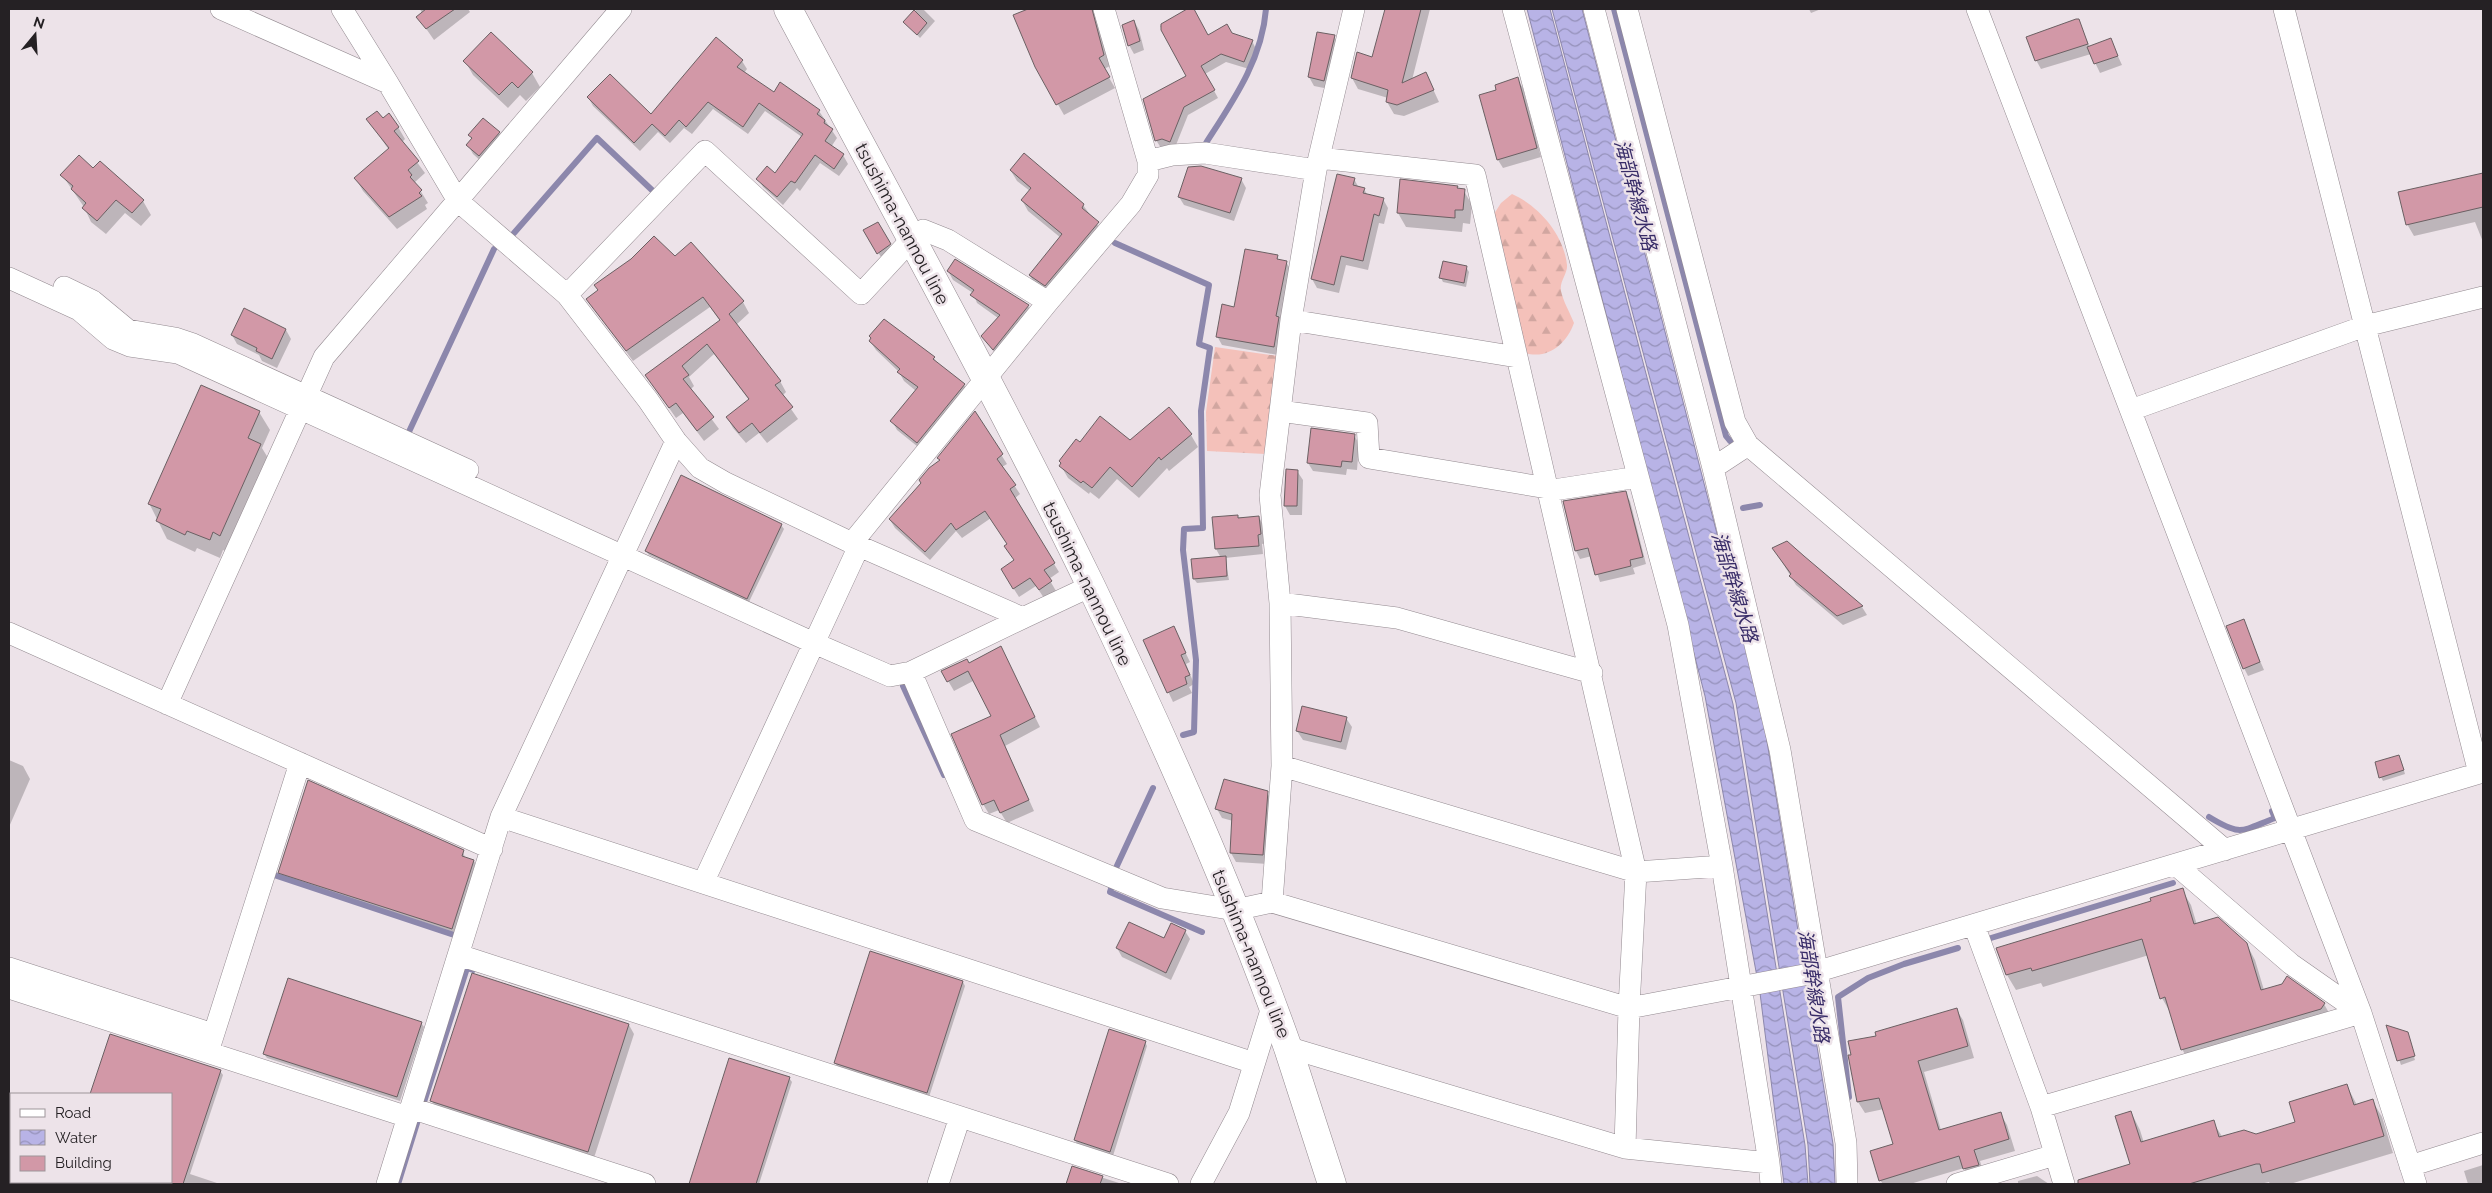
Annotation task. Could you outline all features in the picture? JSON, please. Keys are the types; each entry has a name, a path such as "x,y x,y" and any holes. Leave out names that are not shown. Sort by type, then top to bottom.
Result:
{"main road":[{"name":"tsushima-nannou line","path":"788,9 985,379 1091,586 1192,808 1235,910 1287,1047 1332,1184"}],"street":[{"path":"221,9 388,83"},
{"path":"342,9 458,201 567,295 648,400 676,441 700,468 726,483 856,544 1023,618"},
{"path":"167,704 324,357 620,9"},
{"path":"703,883 814,643 856,544 985,379 1131,204 1148,175 1148,160 1104,9"},
{"path":"1272,902 1282,766 1280,603 1270,495 1291,320 1317,164 1354,9"},
{"path":"1513,9 1678,625 1722,866 1748,987 1770,1184"},
{"path":"1594,9 1714,468 1780,750 1814,972 1846,1143 1847,1184"},
{"path":"1627,9 1736,422 1748,445 2225,850"},
{"path":"1977,9 2361,1013 2413,1175 2483,1143"},
{"path":"911,672 975,820 1162,898 1235,910 1272,902 1629,1008 1748,987 1814,972 2481,773 2284,9"},
{"path":"567,295 705,151 862,294 911,240 923,230 948,240 1048,302"},
{"path":"1148,160 1172,155 1205,153 1317,164 1475,175 1547,489 1592,673 1636,872 1624,1148"},
{"path":"9,263 93,301 128,330 175,338 302,402 626,549 814,643 890,676 911,672 1091,586"},
{"path":"9,278 79,310 113,339 130,346 178,353 302,402"},
{"path":"2130,410 2365,326 2483,297"},
{"path":"1291,320 1517,357"},
{"path":"1280,411 1367,423 1369,458 1547,489 1638,477"},
{"path":"387,1184 501,817 676,441"},
{"path":"1714,468 1748,445"},
{"path":"1280,603 1397,618 1592,673"},
{"path":"9,632 492,849"},
{"path":"210,1043 300,764"},
{"path":"1282,766 1636,872 1722,866"},
{"path":"501,817 1254,1063"},
{"path":"2176,865 2291,964 2361,1013"},
{"path":"1974,925 2042,1107 2064,1184"},
{"path":"459,955 1168,1184"},
{"path":"9,968 210,1043 410,1112 645,1184"},
{"path":"9,988 210,1043"},
{"path":"1201,1184 1239,1113 1272,1007"},
{"path":"2042,1107 2361,1013"},
{"path":"1287,1047 1624,1148 1769,1163"},
{"path":"938,1184 960,1117"},
{"path":"1957,1184 2056,1155"}],"green space":[{"path":"1512,194 1532,206 1549,223 1565,254 1567,265 1561,284 1561,291 1574,323 1566,338 1547,353 1531,354 1523,352 1492,217 1501,203"},
{"path":"1215,347 1278,356 1265,454 1207,451 1206,412"}],"water":[{"path":"1527,9 1550,9 1733,704 1805,1145 1808,1184 1784,1184 1760,993 1705,696"},
{"path":"1552,9 1582,9 1761,705 1833,1144 1835,1184 1810,1184 1808,1145 1736,703"}],"building":[{"path":"426,9 455,9 426,29 416,17"},
{"path":"1028,9 1092,9 1104,55 1099,58 1110,77 1056,105 1035,67 1013,15"},
{"path":"1187,9 1194,9 1208,35 1227,24 1232,33 1253,40 1244,62 1221,54 1201,66 1215,90 1184,107 1170,142 1162,139 1155,141 1143,99 1186,76 1161,30 1161,24"},
{"path":"1385,9 1421,9 1402,83 1426,72 1434,90 1397,105 1386,102 1388,90 1351,78 1357,52 1372,57"},
{"path":"914,10 927,23 917,35 903,22"},
{"path":"2079,19 2088,44 2035,61 2026,37"},
{"path":"1134,20 1140,41 1128,46 1122,25"},
{"path":"491,32 533,72 518,88 512,82 499,95 463,61"},
{"path":"1317,32 1335,35 1324,81 1308,77"},
{"path":"716,37 743,60 737,67 774,92 780,82 820,110 817,114 825,120 824,123 833,129 825,141 844,154 834,169 815,155 795,183 791,181 777,197 756,179 767,166 775,173 803,134 759,103 743,127 708,102 686,127 679,120 665,136 652,124 634,143 587,97 610,74 651,114"},
{"path":"2111,38 2118,56 2094,64 2087,47"},
{"path":"1518,77 1537,148 1497,160 1479,95 1496,90 1495,85"},
{"path":"377,111 383,118 389,113 399,127 394,131 419,161 408,170 412,175 410,177 422,190 419,193 422,196 389,217 354,178 389,148 366,119"},
{"path":"483,118 500,132 479,156 466,145 472,138 468,135"},
{"path":"1024,153 1084,204 1082,208 1099,222 1045,286 1029,275 1062,234 1021,200 1031,188 1010,170"},
{"path":"79,155 93,168 100,161 144,200 132,213 116,200 97,221 82,208 86,203 71,189 73,186 60,175"},
{"path":"1201,166 1242,178 1230,213 1178,197 1188,167"},
{"path":"2483,173 2483,207 2406,225 2398,192"},
{"path":"1337,174 1355,178 1353,185 1365,188 1363,193 1384,198 1379,216 1374,214 1363,261 1341,256 1334,285 1311,279"},
{"path":"1400,179 1458,186 1457,188 1465,189 1463,210 1455,210 1455,218 1397,213"},
{"path":"878,222 891,244 877,254 863,230"},
{"path":"654,236 675,256 691,242 744,301 729,314 781,381 775,385 793,407 760,433 752,423 739,433 726,417 749,399 707,344 682,366 689,375 683,379 714,417 697,431 676,403 669,408 645,375 720,320 703,297 626,351 586,299 598,290 594,285 631,259"},
{"path":"1245,249 1278,255 1277,259 1287,261 1276,316 1279,317 1274,347 1216,337 1222,304 1234,307"},
{"path":"955,259 1029,305 993,350 981,336 1000,315 970,295 974,290 947,271"},
{"path":"1443,261 1467,266 1464,283 1439,278"},
{"path":"244,308 286,329 272,359 256,351 257,348 231,335"},
{"path":"884,319 935,357 933,359 965,384 917,443 890,421 918,387 897,372 900,369 869,341 871,338 869,336"},
{"path":"201,385 260,411 248,438 261,444 220,536 213,532 210,540 187,531 185,535 156,521 161,509 148,504"},
{"path":"1169,407 1192,434 1161,460 1159,457 1132,487 1110,467 1092,488 1083,481 1081,483 1059,466 1061,463 1059,461 1076,439 1080,442 1100,416 1130,440"},
{"path":"975,411 1003,454 997,459 1016,485 1010,489 1055,563 1044,570 1052,581 1039,590 1030,578 1013,589 1001,569 1014,560 1004,546 1007,544 985,511 956,530 951,523 925,552 889,519 921,483 919,480 929,468 940,460 937,458"},
{"path":"1311,428 1355,434 1352,462 1342,461 1341,467 1307,463"},
{"path":"1286,469 1298,470 1297,506 1284,506"},
{"path":"681,475 782,524 747,599 645,551"},
{"path":"1626,491 1643,557 1630,560 1631,566 1595,575 1588,548 1575,551 1563,501"},
{"path":"1238,515 1238,518 1259,516 1261,534 1258,535 1259,546 1215,549 1212,517"},
{"path":"1787,541 1863,606 1837,616 1789,576 1791,574 1772,548"},
{"path":"1226,556 1227,576 1193,579 1191,559"},
{"path":"2244,619 2260,662 2243,669 2226,626"},
{"path":"1174,626 1186,653 1181,655 1190,675 1185,677 1187,684 1167,693 1143,640"},
{"path":"1001,646 1035,717 1000,735 1029,800 1000,813 994,800 982,805 951,734 991,716 968,671 947,682 941,671 967,659 969,663"},
{"path":"1302,706 1347,717 1341,742 1296,731"},
{"path":"2399,755 2404,770 2379,778 2375,762"},
{"path":"1224,779 1268,791 1263,855 1230,853 1232,814 1215,809"},
{"path":"308,780 464,850 462,856 474,860 452,929 278,873"},
{"path":"2183,888 2194,924 2218,917 2247,943 2261,990 2282,984 2287,976 2325,1003 2321,1009 2181,1050 2165,997 2160,999 2142,939 2032,971 2031,968 2006,975 1996,948 2151,901 2150,898"},
{"path":"1129,922 1164,938 1171,923 1186,930 1166,973 1116,948"},
{"path":"870,951 963,981 927,1093 834,1063"},
{"path":"472,973 629,1024 588,1152 430,1101"},
{"path":"288,978 422,1022 397,1097 263,1054"},
{"path":"1957,1008 1968,1046 1918,1061 1939,1130 2001,1112 2009,1139 1974,1150 1979,1165 1963,1169 1959,1156 1879,1181 1870,1151 1893,1144 1879,1098 1857,1102 1848,1055 1851,1055 1848,1041 1876,1036 1875,1032"},
{"path":"2386,1025 2408,1032 2415,1056 2397,1061"},
{"path":"1109,1029 1146,1041 1110,1152 1074,1140"},
{"path":"110,1034 221,1070 183,1184 171,1184 172,1093 90,1093"},
{"path":"729,1058 790,1077 756,1184 689,1184"},
{"path":"2347,1084 2354,1105 2373,1099 2384,1136 2262,1173 2260,1164 2256,1164 2189,1184 2078,1184 2078,1180 2130,1164 2115,1116 2131,1111 2141,1142 2214,1120 2219,1137 2244,1130 2256,1134 2295,1122 2289,1102"},
{"path":"1072,1166 1103,1176 1100,1184 1066,1184"}],"waterway":[{"path":"1206,143 1245,79 1259,46 1266,9"},
{"path":"1614,9 1726,436 1730,441"},
{"path":"514,233 597,138 654,192"},
{"path":"1115,243 1209,285 1199,344 1210,348 1201,411 1203,528 1184,529 1183,550 1196,660 1194,732 1183,735"},
{"path":"407,436 494,249"},
{"path":"1743,508 1760,505"},
{"path":"903,686 944,775"},
{"path":"1115,870 1153,788"},
{"path":"2209,817 2235,830 2242,830 2275,818 2272,811"},
{"path":"274,875 454,935"},
{"path":"1991,938 2173,883"},
{"path":"1108,884 1112,886 1110,892 1202,932"},
{"name":"海部幹線水路","path":"1849,1097 1838,997 1868,978 1904,964 1958,948"},
{"path":"423,1105 467,968 473,970"},
{"path":"398,1184 417,1123"}]}
